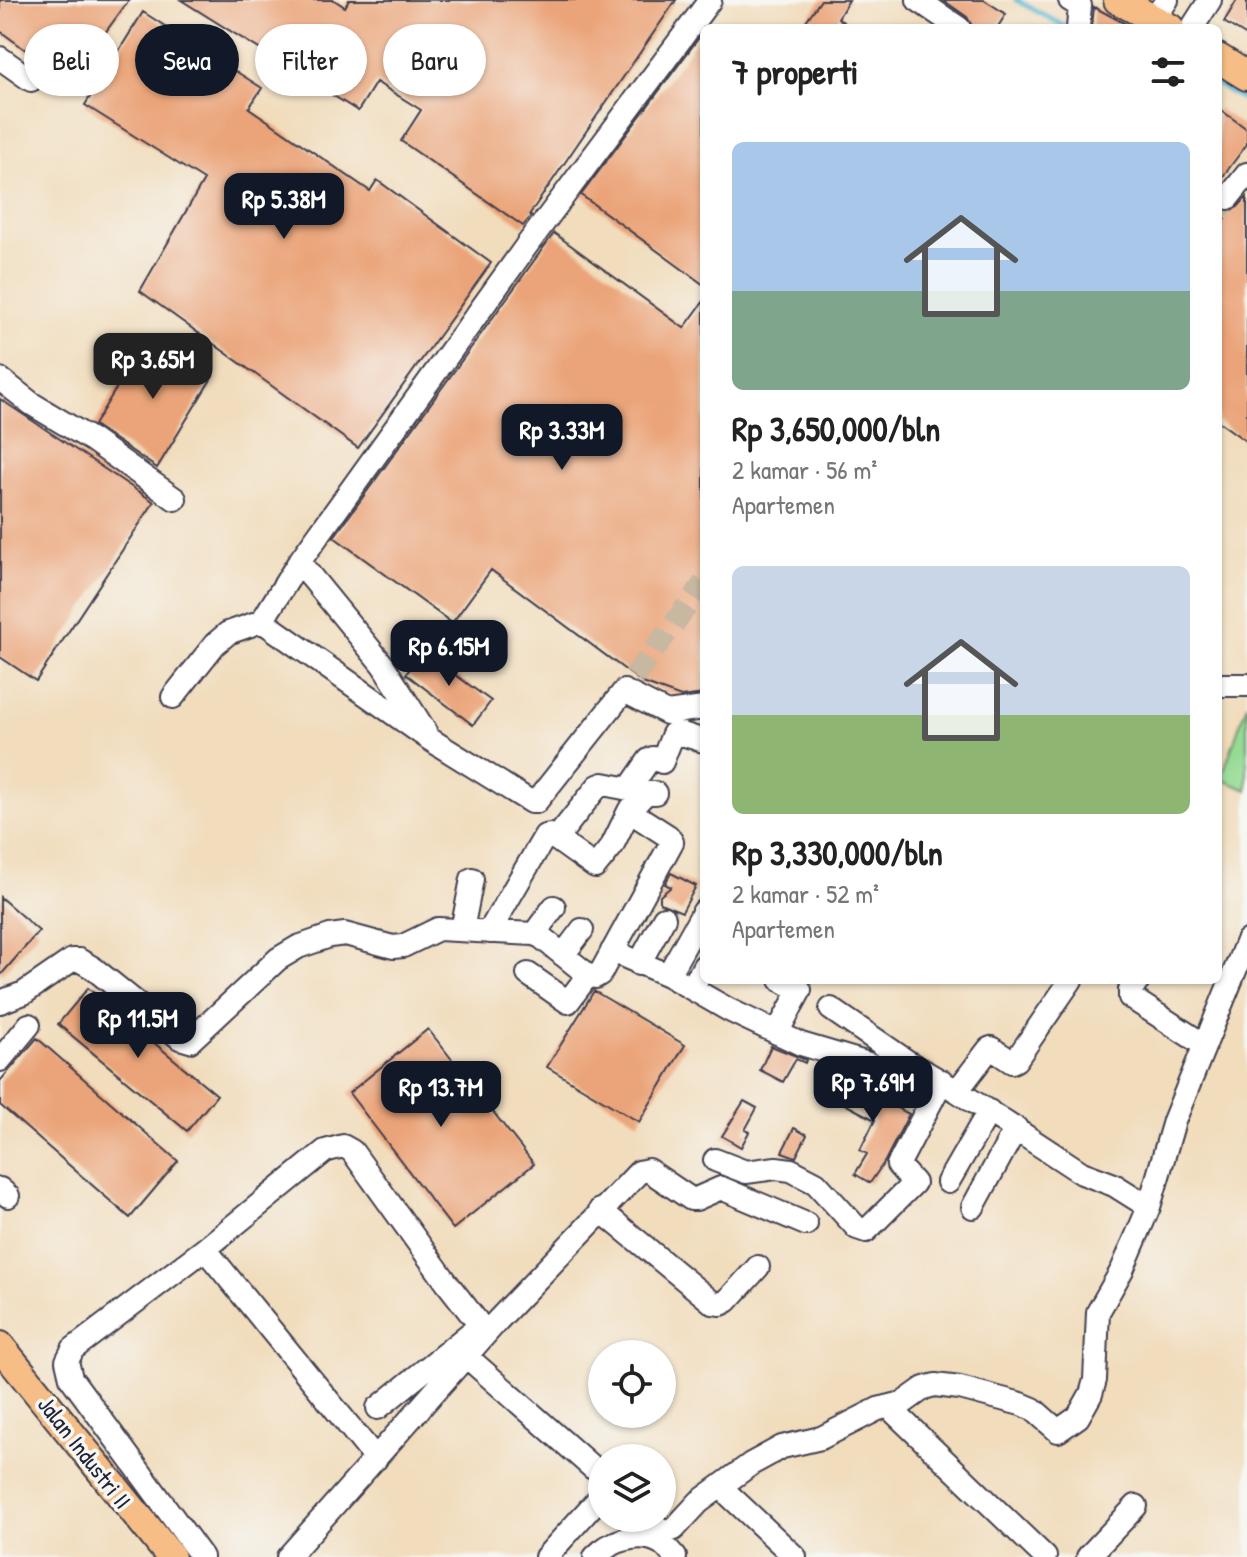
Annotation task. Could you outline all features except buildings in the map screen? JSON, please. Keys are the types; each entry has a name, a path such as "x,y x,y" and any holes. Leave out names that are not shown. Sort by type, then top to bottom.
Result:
{"main road":[{"path":"1118,0 1164,16"},
{"path":"1222,60 1247,76"},
{"name":"Jalan Industri II","path":"0,1346 171,1557"}],"street":[{"path":"173,697 215,644 228,633 262,621 299,562 527,245 710,0"},
{"path":"918,0 953,24"},
{"path":"1195,24 1210,0"},
{"path":"1211,24 1225,0"},
{"path":"0,58 24,75"},
{"path":"1228,198 1247,174"},
{"path":"0,379 32,404 92,440 175,499"},
{"path":"299,562 383,665 431,740"},
{"path":"262,621 431,740 524,799 536,802 629,684 667,713 700,709"},
{"path":"1222,685 1247,685"},
{"path":"556,839 598,786 603,784 626,790 649,760 653,758 662,762 673,734 700,740"},
{"path":"489,932 545,836 550,835 595,867 612,846 629,811 646,793 655,793"},
{"path":"0,1002 24,993 72,960 79,960 180,1038 190,1041 278,959 298,947 337,934 393,947 438,929 534,934 595,977 600,974 672,842 668,836 629,811"},
{"path":"462,930 472,879"},
{"path":"534,934 554,907"},
{"path":"639,964 664,918"},
{"path":"668,975 700,918"},
{"path":"563,955 582,930"},
{"path":"1224,973 1247,941"},
{"path":"612,951 668,975 777,1033 813,1048 879,1067 908,1062"},
{"path":"692,988 700,973"},
{"path":"528,974 568,1002 571,1002 588,975"},
{"path":"777,1033 795,984"},
{"path":"715,1160 746,1172 776,1168 791,1170 816,1183 857,1228 866,1231 914,1183 898,1165 950,1086 991,1048 1012,1062 1016,1060 1068,984"},
{"path":"1135,984 1130,990 1130,997 1204,1045"},
{"path":"676,1527 699,1502 782,1447 832,1434 878,1409 903,1403 924,1388 935,1385 960,1388 1021,1404 1033,1409 1053,1429 1069,1424 1094,1387 1098,1312 1122,1270 1149,1207 1174,1121 1204,1045 1221,984"},
{"path":"831,1009 1082,1173 1114,1185 1149,1207"},
{"path":"0,1060 29,1025"},
{"path":"948,1182 989,1111"},
{"path":"973,1207 1016,1128"},
{"path":"202,1557 71,1378 67,1361 73,1349 205,1249 325,1151 343,1146 352,1151 483,1329"},
{"path":"378,1408 483,1329 639,1172 648,1170 691,1199 721,1188 806,1224"},
{"path":"600,1210 713,1303 727,1301 758,1267"},
{"path":"205,1249 376,1459"},
{"path":"288,1557 466,1356 483,1329"},
{"path":"466,1356 588,1464"},
{"path":"895,1413 1045,1557"},
{"path":"730,1496 795,1557"},
{"path":"1088,1557 1136,1506"},
{"path":"546,1557 588,1510"},
{"path":"595,1557 605,1546 624,1539 644,1538 660,1552"}],"green space":[{"path":"1247,704 1247,790 1222,779"}],"waterway":[{"path":"1016,0 1061,24"},
{"path":"1222,87 1247,102"}],"tunnel":[{"path":"1222,206 1228,198"},
{"path":"634,677 700,588"}]}
